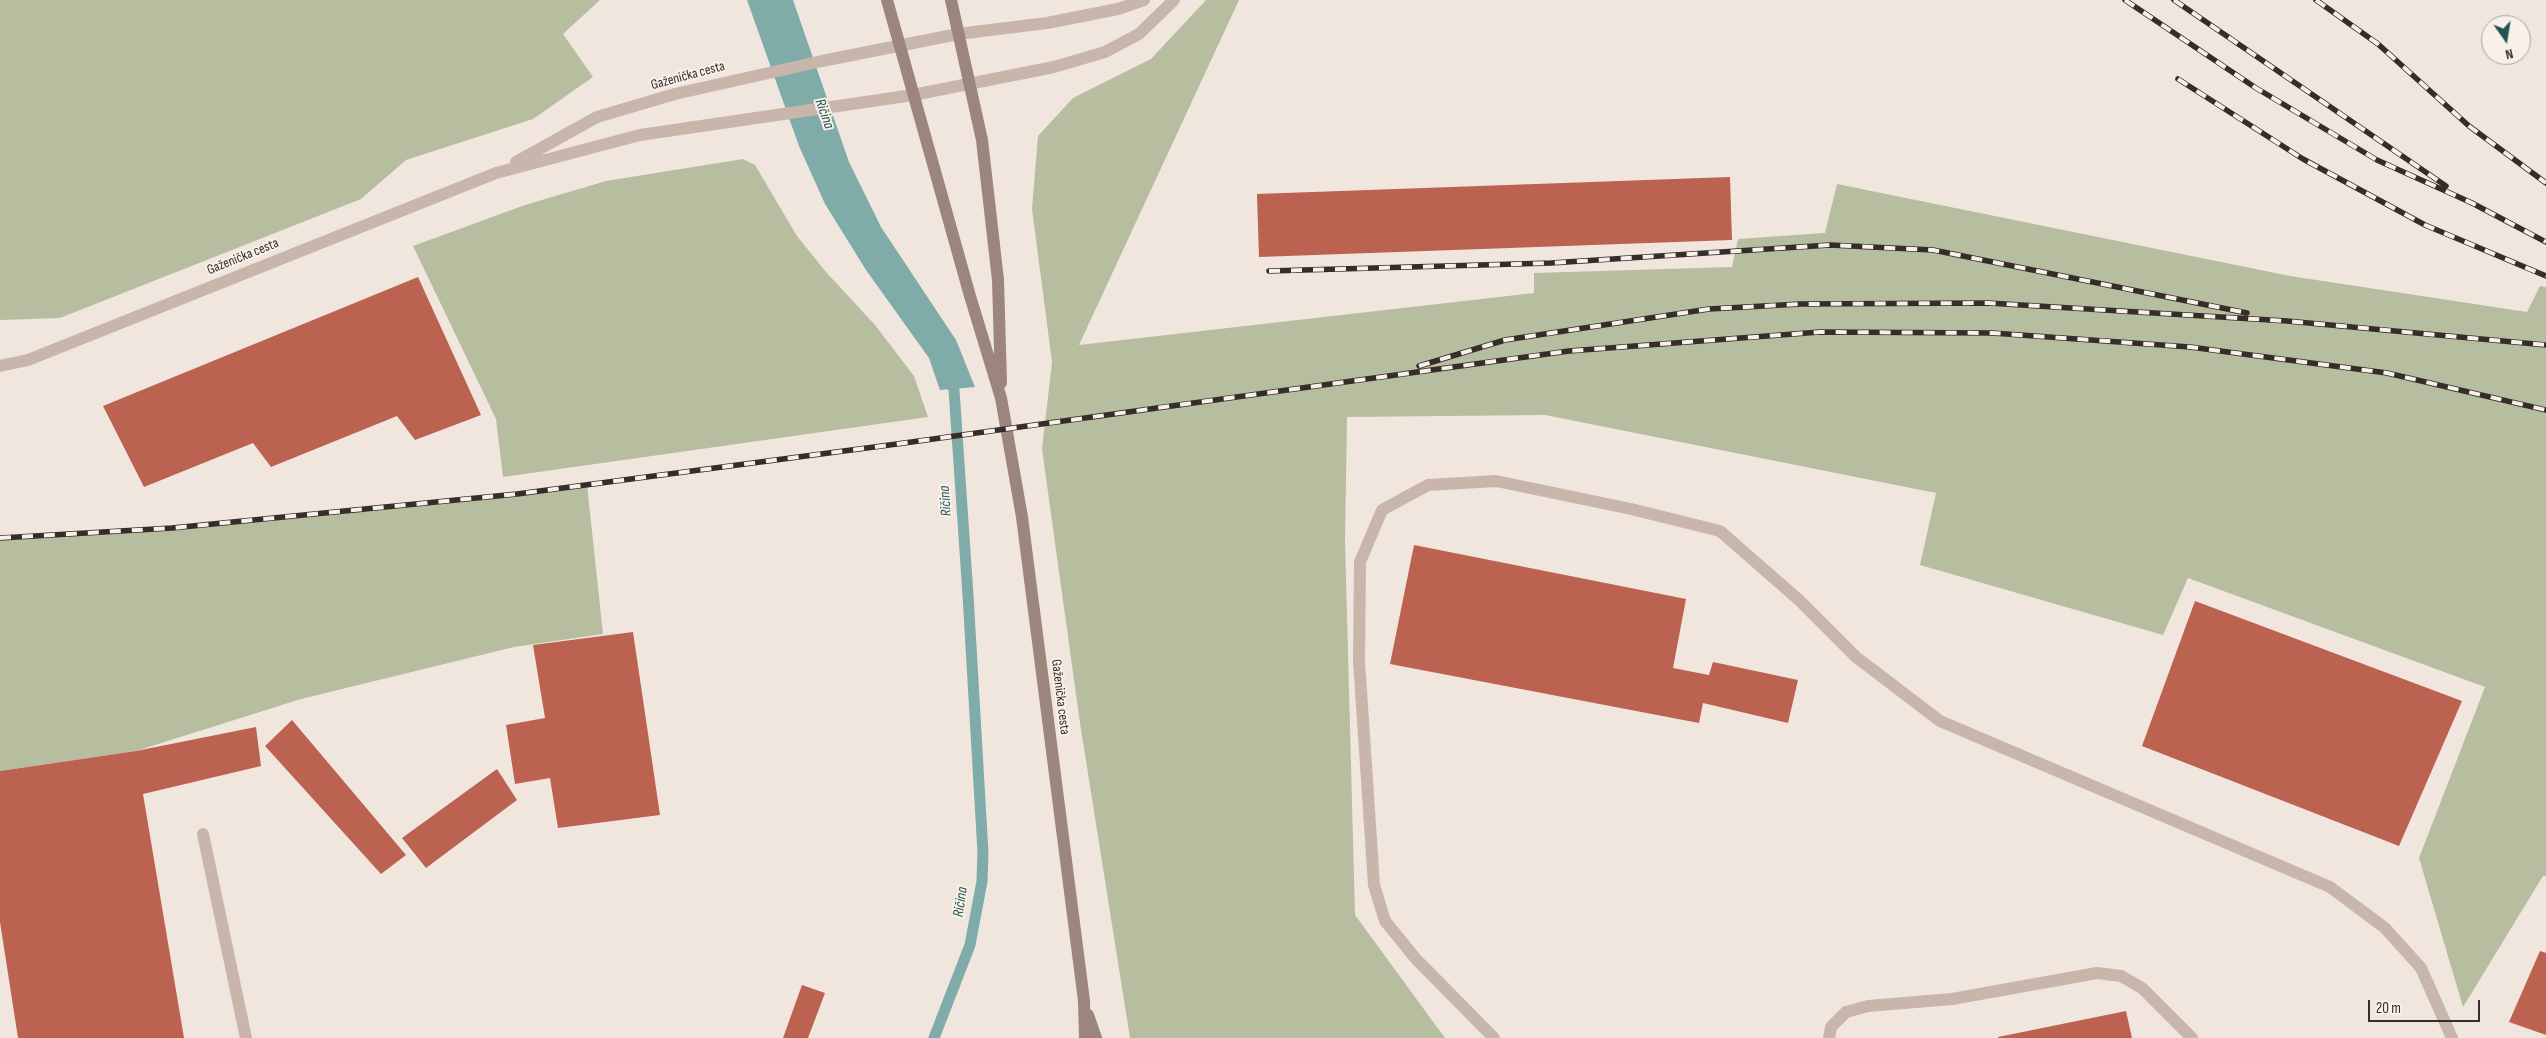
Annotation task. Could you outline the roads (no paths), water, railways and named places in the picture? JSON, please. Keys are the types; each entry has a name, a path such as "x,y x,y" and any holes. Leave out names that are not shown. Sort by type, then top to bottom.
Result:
{"main road":[{"name":"Gaženička cesta","path":"887,0 1001,398 1022,517 1084,1001 1084,1038"},
{"name":"Gaženička cesta","path":"951,0 982,140 998,280 1001,398"},
{"name":"Gaženička cesta","path":"1084,1001 1096,1038"}],"street":[{"path":"900,45 958,34 1047,23 1118,9 1144,0"},
{"path":"913,95 1054,67 1105,52 1139,34 1174,0"},
{"name":"Gaženička cesta","path":"0,366 28,360 496,173 597,118 675,94 756,74 900,45"},
{"name":"Gaženička cesta","path":"496,173 640,135 847,103 913,95"},
{"path":"1494,1038 1416,959 1385,921 1374,885 1360,661 1360,562 1382,510 1428,485 1496,481 1631,509 1720,531 1799,600 1856,657 1940,720 2330,886 2385,928 2421,968 2452,1038"},
{"path":"203,834 246,1038"},
{"path":"1829,1038 1831,1027 1846,1012 1868,1006 1952,999 2097,973 2121,976 2142,988 2192,1038"}],"water":[{"path":"747,0 793,0 849,162 881,227 956,340 975,387 940,390 929,358 866,270 825,204 799,146"}],"waterway":[{"name":"Ričina","path":"934,1038 970,945 982,881 983,853 954,390 950,377"}],"railway":[{"path":"2125,0 2256,88 2377,160 2472,203 2546,242"},
{"path":"2174,0 2446,186"},
{"path":"2316,0 2378,44 2469,126 2546,183"},
{"path":"2178,79 2303,159 2425,225 2546,276"},
{"path":"1269,271 1551,263 1830,245 1933,250 2247,313"},
{"path":"1419,366 1505,340 1709,309 1800,304 1988,303 2287,321 2546,345"},
{"path":"0,538 172,528 517,494 897,444 1569,351 1820,332 1992,333 2190,347 2387,373 2546,410"}]}
